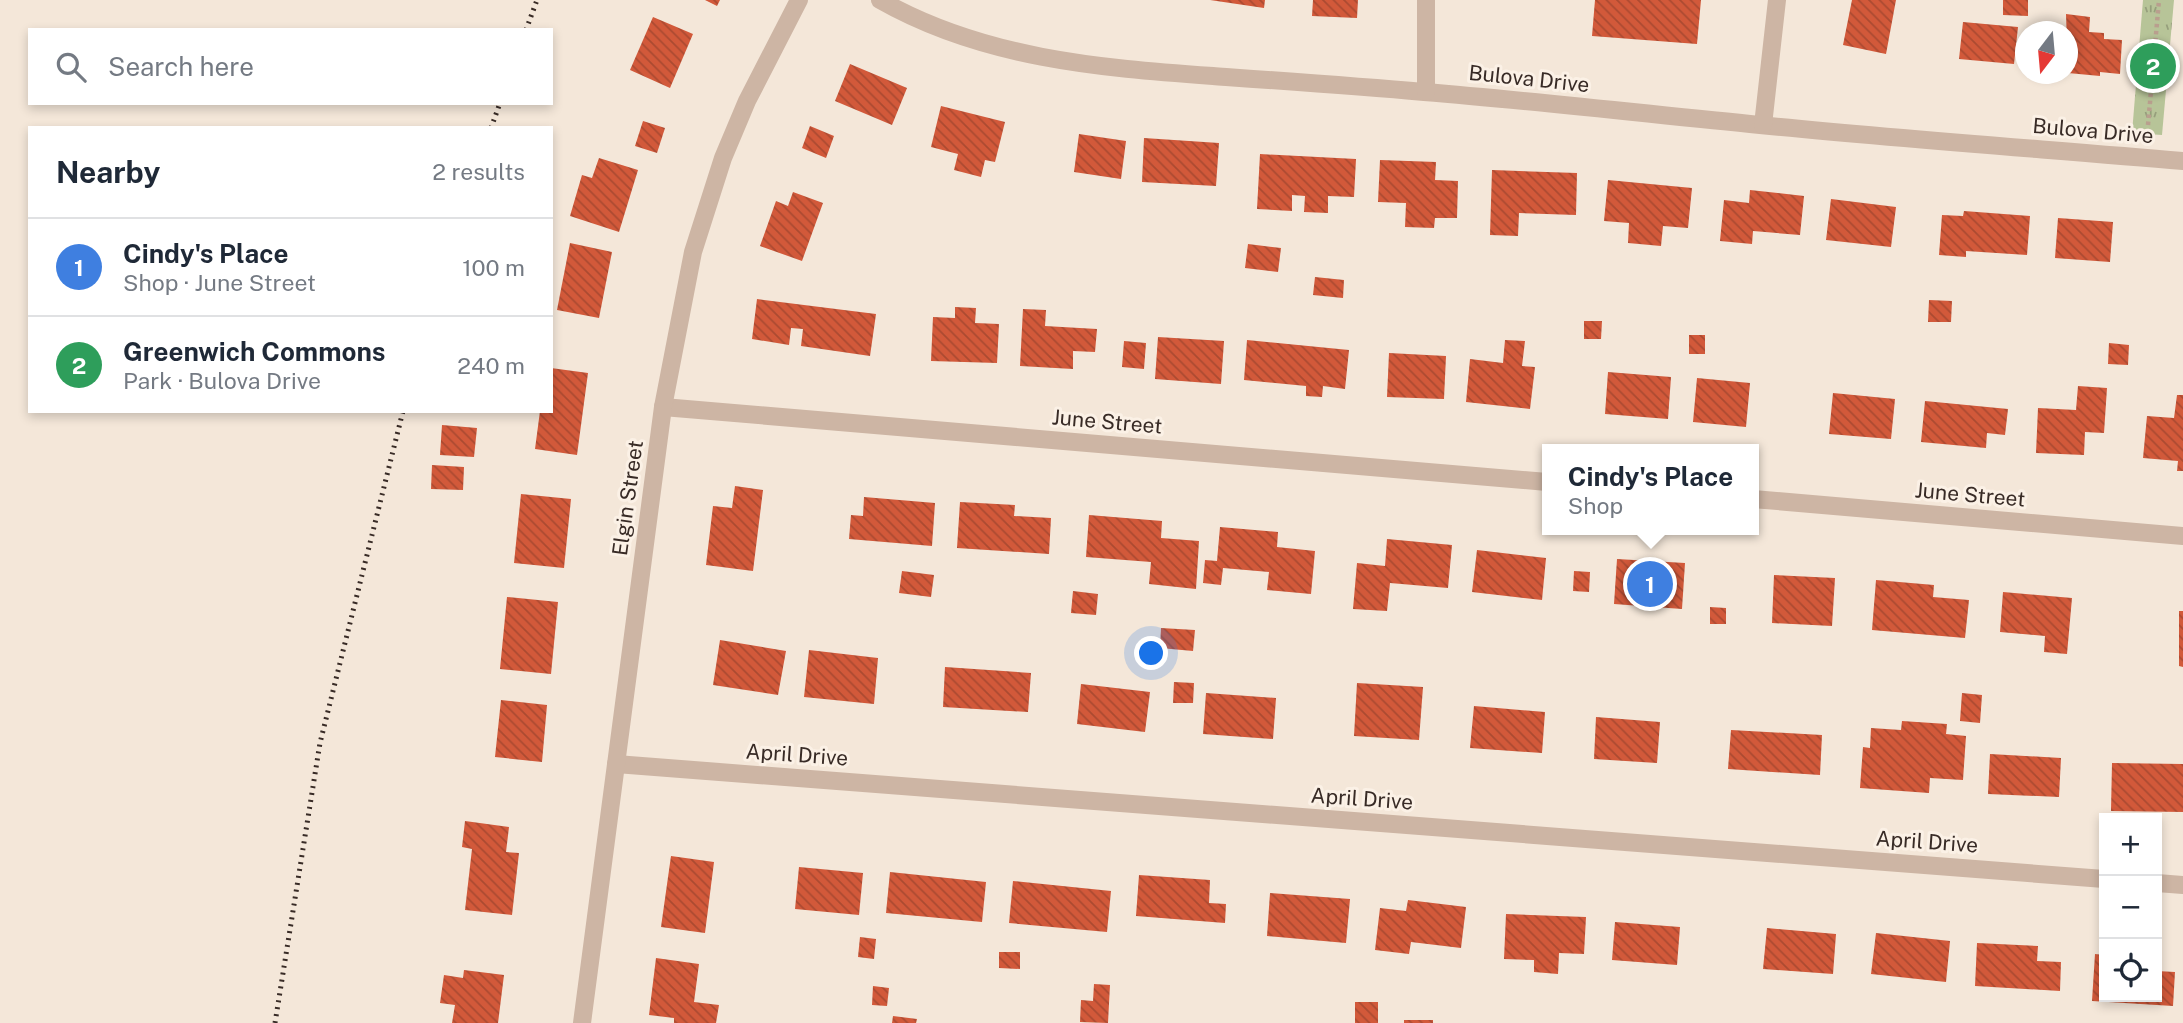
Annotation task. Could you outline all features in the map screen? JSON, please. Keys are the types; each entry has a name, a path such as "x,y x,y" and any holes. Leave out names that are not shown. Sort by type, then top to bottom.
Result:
{"street":[{"name":"Elgin Street","path":"582,1023 663,407 693,253 723,158 747,101 799,0"},
{"name":"Bulova Drive","path":"880,0 901,12 951,32 1001,49 1052,60 1176,74 1426,92 1763,125 2183,161"},
{"path":"1426,0 1426,92"},
{"path":"1763,125 1777,0"},
{"name":"June Street","path":"663,407 1542,482"},
{"name":"June Street","path":"1759,500 2183,536"},
{"name":"April Drive","path":"616,764 2099,878"},
{"path":"2162,883 2183,885"}],"path":[{"path":"2148,125 2159,0"}],"green space":[{"path":"2143,0 2174,0 2162,135 2132,133"}],"building":[{"path":"705,0 720,0 717,6"},
{"path":"1210,0 1265,0 1264,8"},
{"path":"1313,0 1358,0 1357,18 1312,16"},
{"path":"1595,0 1701,0 1697,44 1592,36"},
{"path":"1852,0 1896,0 1886,54 1843,45"},
{"path":"2003,0 2028,0 2028,16 2003,15"},
{"path":"2066,14 2090,17 2089,32 2104,33 2104,39 2122,40 2120,74 2078,74 2078,21 2066,21"},
{"path":"653,17 693,34 670,88 630,70"},
{"path":"1963,22 2015,27 2014,64 1959,59"},
{"path":"850,64 907,88 892,125 835,101"},
{"path":"941,106 1005,122 995,162 985,160 981,177 954,170 958,154 931,147"},
{"path":"643,121 665,128 657,153 635,146"},
{"path":"810,126 834,136 826,158 802,148"},
{"path":"1079,134 1126,141 1121,179 1074,172"},
{"path":"1144,138 1219,143 1216,186 1142,182"},
{"path":"1260,154 1356,159 1354,197 1328,196 1328,213 1304,212 1305,196 1292,195 1292,211 1257,209"},
{"path":"599,158 638,170 619,232 570,216 582,175 592,178"},
{"path":"1380,160 1436,162 1435,180 1458,181 1457,218 1435,218 1434,228 1405,227 1406,203 1378,202"},
{"path":"1492,170 1577,173 1576,215 1519,213 1518,236 1490,235"},
{"path":"1608,180 1692,188 1688,228 1663,226 1661,246 1628,243 1629,223 1604,221"},
{"path":"1750,190 1804,196 1800,235 1753,231 1752,244 1720,241 1724,200 1749,203"},
{"path":"793,192 823,203 802,261 760,246 776,201 788,206"},
{"path":"1831,199 1896,207 1891,247 1826,240"},
{"path":"1964,211 2030,216 2027,255 1966,251 1966,257 1939,255 1942,215 1963,216"},
{"path":"2058,218 2113,222 2110,262 2055,258"},
{"path":"570,243 612,252 599,318 557,310"},
{"path":"1248,244 1281,248 1278,272 1245,268"},
{"path":"1315,277 1344,280 1343,298 1313,295"},
{"path":"757,299 876,314 870,356 801,346 803,329 791,328 789,345 752,339"},
{"path":"1929,300 1952,301 1951,322 1928,322"},
{"path":"955,307 976,308 975,323 999,324 997,363 931,361 933,317 955,318"},
{"path":"1023,309 1046,310 1045,326 1097,329 1095,352 1073,351 1073,369 1020,366"},
{"path":"1584,321 1602,321 1601,339 1584,339"},
{"path":"1689,335 1705,335 1705,354 1689,354"},
{"path":"1158,337 1224,341 1221,384 1155,379"},
{"path":"1247,340 1349,350 1345,389 1323,386 1322,397 1306,396 1306,386 1244,380"},
{"path":"1505,340 1525,341 1522,366 1535,367 1530,409 1466,402 1470,359 1503,363"},
{"path":"1124,341 1146,343 1144,369 1122,367"},
{"path":"2109,343 2129,345 2128,365 2108,364"},
{"path":"1389,353 1446,356 1444,399 1387,397"},
{"path":"553,368 588,373 577,455 535,449 540,413 553,413"},
{"path":"1608,372 1671,377 1668,419 1605,414"},
{"path":"1697,378 1750,383 1746,427 1693,422"},
{"path":"2078,386 2107,388 2104,433 2085,432 2084,455 2036,453 2038,408 2076,410"},
{"path":"1833,393 1895,399 1891,439 1829,434"},
{"path":"2177,395 2183,395 2183,471 2177,471 2178,461 2143,458 2147,416 2174,418"},
{"path":"1925,401 2008,409 2005,435 1987,433 1986,448 1921,442"},
{"path":"442,425 477,428 474,457 440,455"},
{"path":"432,465 464,467 463,490 431,489"},
{"path":"735,486 763,490 753,571 706,565 713,506 732,508"},
{"path":"521,494 571,499 564,568 514,563"},
{"path":"864,497 935,503 932,546 849,539 851,515 863,516"},
{"path":"960,502 1015,505 1014,516 1051,518 1049,554 957,548"},
{"path":"1089,515 1162,521 1161,538 1199,541 1196,589 1149,584 1151,562 1086,557"},
{"path":"1220,527 1278,532 1277,547 1315,551 1311,594 1267,590 1269,572 1223,568 1221,585 1203,583 1205,560 1217,561"},
{"path":"1387,539 1452,545 1448,588 1390,583 1387,611 1353,609 1357,563 1385,566"},
{"path":"1477,550 1546,558 1542,600 1472,592"},
{"path":"1617,559 1685,563 1682,609 1614,604"},
{"path":"902,571 934,575 931,597 899,593"},
{"path":"1574,571 1590,572 1589,592 1573,591"},
{"path":"1774,575 1835,578 1832,626 1772,623"},
{"path":"1876,580 1934,585 1933,597 1969,600 1965,638 1872,630"},
{"path":"1073,591 1098,594 1096,615 1071,613"},
{"path":"2003,592 2072,598 2067,654 2044,652 2045,636 2000,632"},
{"path":"507,597 558,602 551,674 500,669"},
{"path":"1710,607 1726,608 1726,624 1710,624"},
{"path":"2179,611 2183,611 2183,667 2179,666"},
{"path":"1161,628 1195,630 1193,651 1160,648"},
{"path":"720,640 786,651 778,695 713,685"},
{"path":"809,650 878,658 874,704 804,697"},
{"path":"945,667 1031,673 1028,712 943,707"},
{"path":"1174,682 1194,683 1193,703 1173,703"},
{"path":"1357,683 1423,687 1419,740 1354,736"},
{"path":"1081,684 1150,692 1145,732 1077,724"},
{"path":"1206,693 1276,698 1273,739 1203,734"},
{"path":"1962,693 1982,695 1980,723 1960,721"},
{"path":"501,700 547,705 542,762 495,757"},
{"path":"1474,706 1545,712 1542,753 1470,748"},
{"path":"1596,717 1660,722 1657,763 1594,759"},
{"path":"1902,721 1947,724 1946,734 1966,736 1963,780 1930,778 1929,793 1860,788 1863,747 1870,748 1871,728 1901,730"},
{"path":"1731,730 1822,735 1820,775 1728,769"},
{"path":"1990,754 2061,758 2059,797 1988,794"},
{"path":"2112,763 2183,764 2183,812 2111,811"},
{"path":"465,821 509,827 506,852 519,853 512,915 465,910 472,849 462,847"},
{"path":"671,856 714,862 705,933 661,927"},
{"path":"799,867 863,873 859,915 795,909"},
{"path":"890,872 986,882 982,922 886,913"},
{"path":"1139,875 1210,880 1209,903 1226,904 1225,923 1136,916"},
{"path":"1013,881 1111,891 1107,932 1009,923"},
{"path":"1270,893 1350,899 1346,943 1267,936"},
{"path":"1408,900 1466,907 1461,948 1411,942 1409,954 1375,950 1380,908 1406,911"},
{"path":"1506,914 1586,917 1584,954 1559,953 1558,974 1534,972 1534,960 1504,959"},
{"path":"1615,922 1680,927 1677,965 1612,960"},
{"path":"1767,928 1836,934 1833,974 1763,969"},
{"path":"1876,933 1950,941 1946,982 1871,974"},
{"path":"860,937 876,939 874,959 858,957"},
{"path":"1977,943 2038,946 2037,961 2061,962 2060,991 1975,986"},
{"path":"999,952 1020,952 1020,969 999,968"},
{"path":"2095,954 2099,954 2099,1001 2092,1001"},
{"path":"656,958 699,964 694,1002 719,1005 716,1023 674,1023 674,1018 649,1015"},
{"path":"464,970 504,975 498,1023 452,1023 455,1005 440,1003 444,975 463,978"},
{"path":"2162,971 2175,972 2173,1006 2108,1002 2162,1002"},
{"path":"1094,984 1110,985 1108,1023 1080,1022 1081,1000 1093,1001"},
{"path":"873,986 889,988 887,1006 872,1005"},
{"path":"1355,1002 1378,1002 1378,1023 1355,1023"},
{"path":"893,1016 917,1019 916,1023 892,1023"},
{"path":"1404,1020 1433,1020 1433,1023 1404,1023"}],"railway":[{"path":"527,28 537,0"},
{"path":"492,126 499,105"},
{"path":"275,1023 320,743 402,413"}],"place":[{"name":"Greenwich Commons","path":"2153,66"},
{"name":"Cindy's Place","path":"1650,584"}]}
